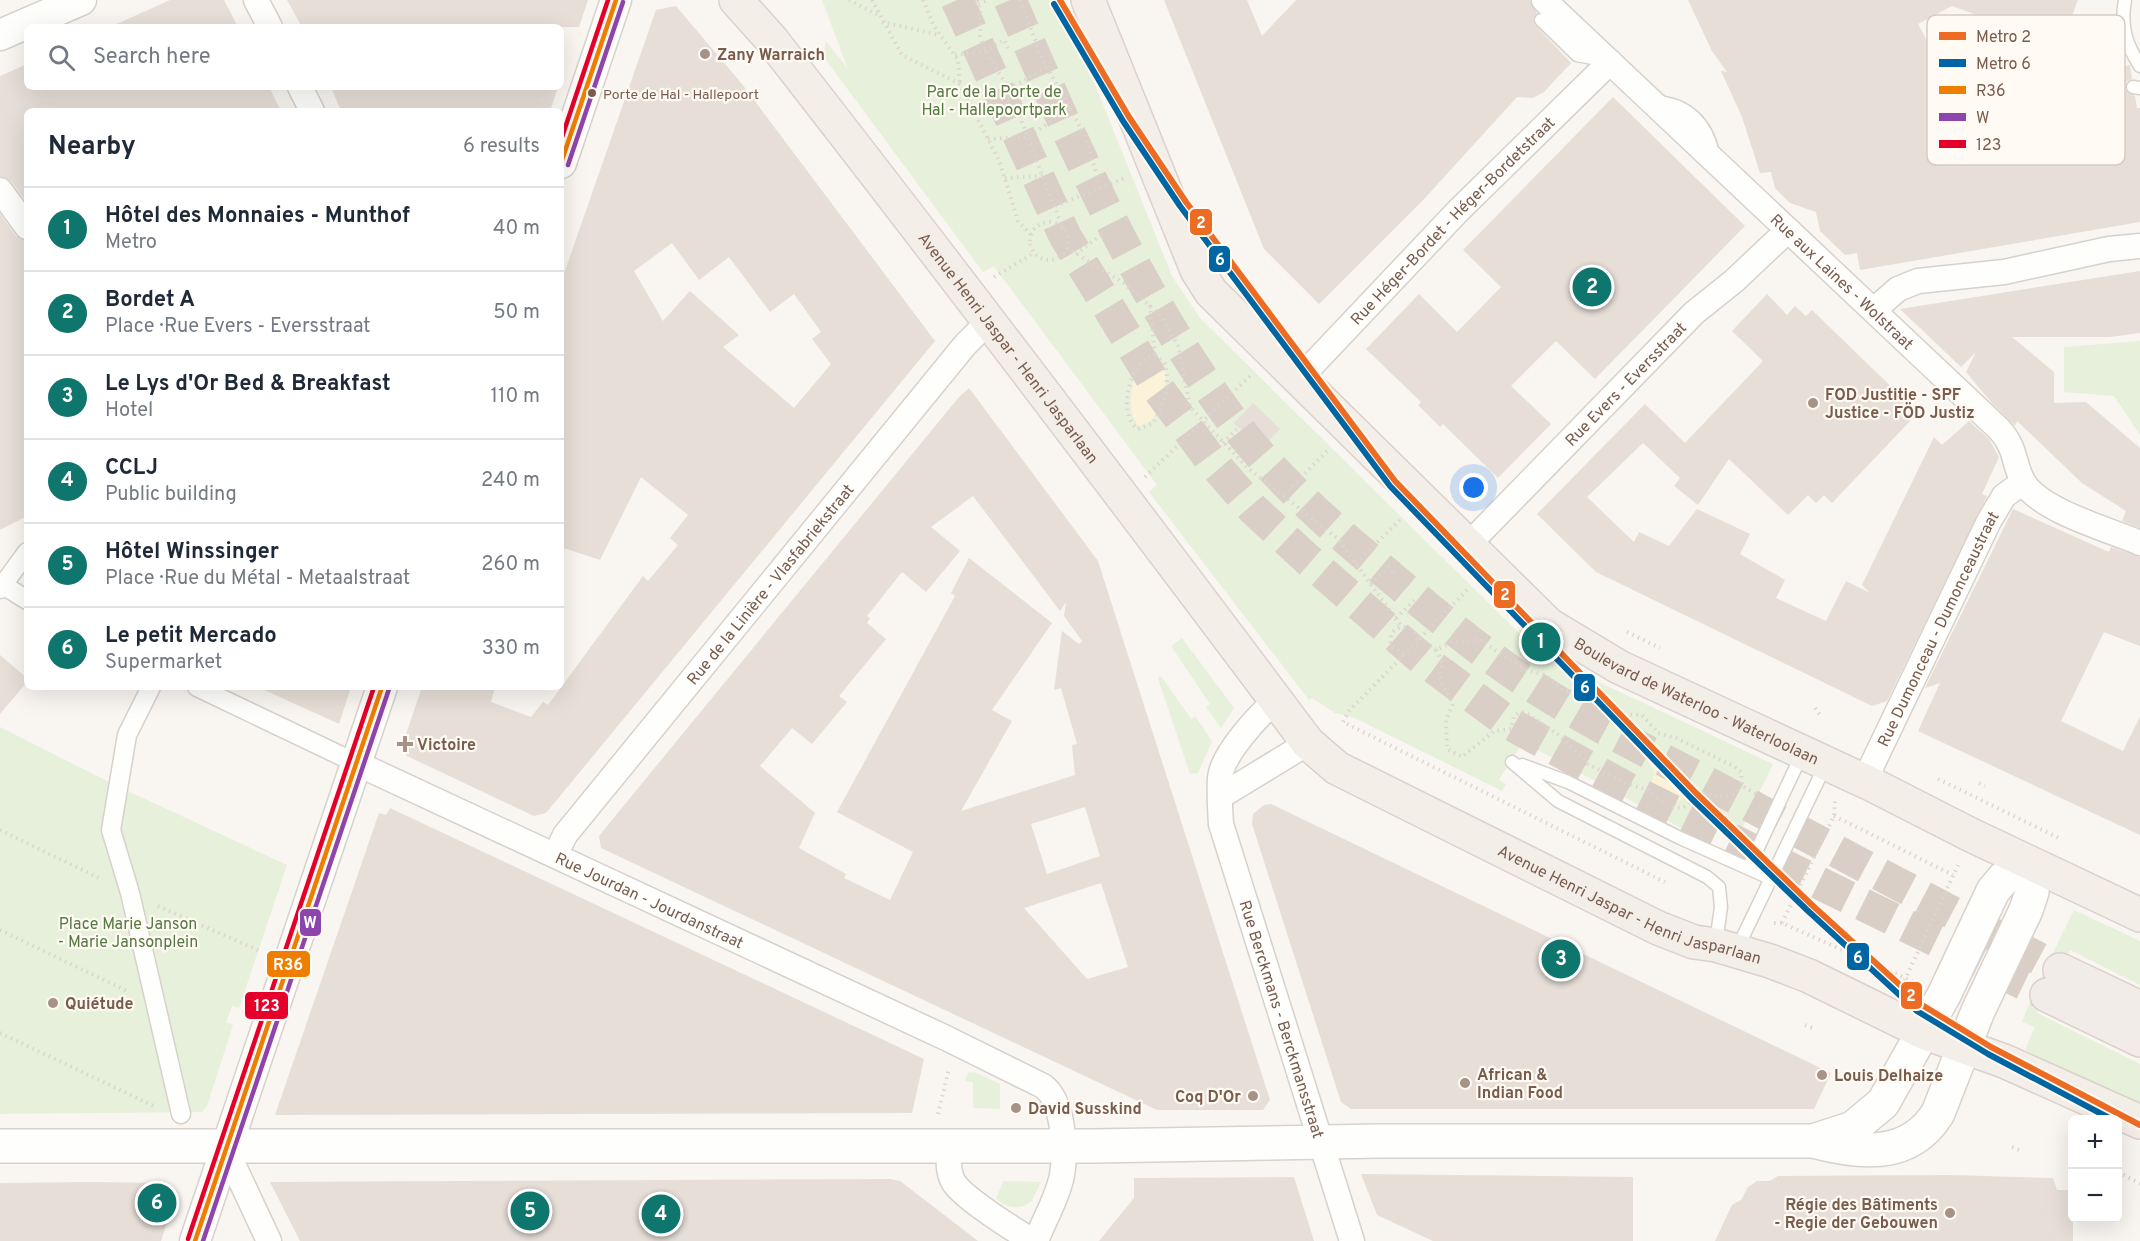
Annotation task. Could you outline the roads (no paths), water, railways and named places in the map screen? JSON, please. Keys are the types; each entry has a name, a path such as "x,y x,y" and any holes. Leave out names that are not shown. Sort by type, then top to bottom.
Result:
{"highway":[{"path":"2140,1008 2054,982 2140,1040"}],"main road":[{"name":"Avenue Henri Jaspar - Henri Jasparlaan","path":"736,0 771,39 990,320 1308,743 1337,768 1658,928 1694,942 1770,961 1809,976 1923,1032 2004,1061 2140,1122"},
{"name":"Boulevard de Waterloo - Waterloolaan","path":"1088,0 1197,270 1211,292 1549,625 1619,667 1873,785 2028,863 2140,915"},
{"path":"0,1146 225,1147 942,1133 1062,1146 1812,1141 1849,1151 1882,1149 1915,1139 1931,1124 1938,1113 1963,1047 2026,910 2032,892 2028,863 2004,878 1993,891 1944,995 1876,1111 1847,1131 1812,1141"}],"street":[{"path":"25,24 81,0"},
{"path":"256,0 268,24"},
{"path":"564,154 616,0"},
{"name":"Rue aux Laines - Wolstraat","path":"1543,10 1610,62 1999,429 2015,452 2023,482"},
{"path":"0,35 24,25"},
{"name":"Rue Héger-Bordet - Héger-Bordetstraat","path":"1298,380 1458,211 1610,62"},
{"path":"302,90 310,108"},
{"path":"0,190 24,223"},
{"name":"Rue Evers - Eversstraat","path":"1469,544 1694,313 1734,281 1788,230"},
{"path":"1874,310 1892,293 1918,281 2004,272 2109,249 2140,246"},
{"name":"Rue de la Linière - Vlasfabriekstraat","path":"556,854 565,835 587,807 965,345 990,320"},
{"path":"2023,482 2032,493 2046,503 2140,543"},
{"name":"Rue Dumonceau - Dumonceaustraat","path":"1873,785 1870,777 1872,765 1989,521 2004,496 2023,482"},
{"path":"24,556 1,586 24,598"},
{"path":"150,690 127,735 111,830 130,894 181,1114"},
{"name":"Rue Jourdan - Jourdanstraat","path":"202,690 556,854 1043,1086 1050,1091 1058,1105 1062,1177 1034,1241"},
{"path":"195,1241 381,690"},
{"path":"1276,700 1256,718 1231,752 1220,776 1221,796 1308,743"},
{"name":"Rue Berckmans - Berckmansstraat","path":"1221,796 1221,824 1352,1241"},
{"path":"942,1133 954,1184 1006,1226 1034,1241"},
{"path":"225,1147 269,1241"}],"lane":[{"path":"2123,15 2125,0"},
{"path":"2125,33 2128,47 2140,66"},
{"path":"1749,867 1814,759"},
{"path":"1725,948 1772,879 1814,759"},
{"path":"1725,948 1719,887 1707,877 1558,801 1512,762 1568,782 1680,838 1772,879"}],"tunnel":[{"path":"957,0 1065,236 1159,390 1210,459 1253,509 1306,558 1422,659 1509,723 1628,789 2047,995"},
{"path":"1010,0 1083,163 1136,269 1166,321 1197,371 1246,439 1316,512 1450,626 1510,671 1555,700 2060,970"}],"metro line":[{"name":"2","path":"1060,0 1129,117 1186,202 1395,481 1697,794 1812,905 1922,1005 1991,1047 2140,1125"},
{"name":"6","path":"1054,4 1123,121 1180,206 1390,486 1692,799 1807,910 1917,1011 1988,1054 2104,1115"}],"place":[{"name":"Zany Warraich","path":"705,54"},
{"name":"Porte de Hal - Hallepoort","path":"592,93"},
{"name":"Bordet A","path":"1592,287"},
{"name":"FOD Justitie - SPF Justice - FÖD Justiz","path":"1813,403"},
{"name":"Hôtel des Monnaies - Munthof","path":"1541,642"},
{"name":"Victoire","path":"405,744"},
{"name":"Le Lys d'Or Bed & Breakfast","path":"1561,959"},
{"name":"Quiétude","path":"53,1003"},
{"name":"Louis Delhaize","path":"1822,1075"},
{"name":"African & Indian Food","path":"1465,1083"},
{"name":"Coq D'Or","path":"1253,1096"},
{"name":"David Susskind","path":"1016,1108"},
{"name":"Le petit Mercado","path":"157,1203"},
{"name":"Hôtel Winssinger","path":"530,1211"},
{"name":"Régie des Bâtiments - Regie der Gebouwen","path":"1950,1213"},
{"name":"CCLJ","path":"661,1214"}],"park label":[{"name":"Parc de la Porte de Hal - Hallepoortpark","path":"994,100"},
{"name":"Place Marie Janson - Marie Jansonplein","path":"128,932"}]}
